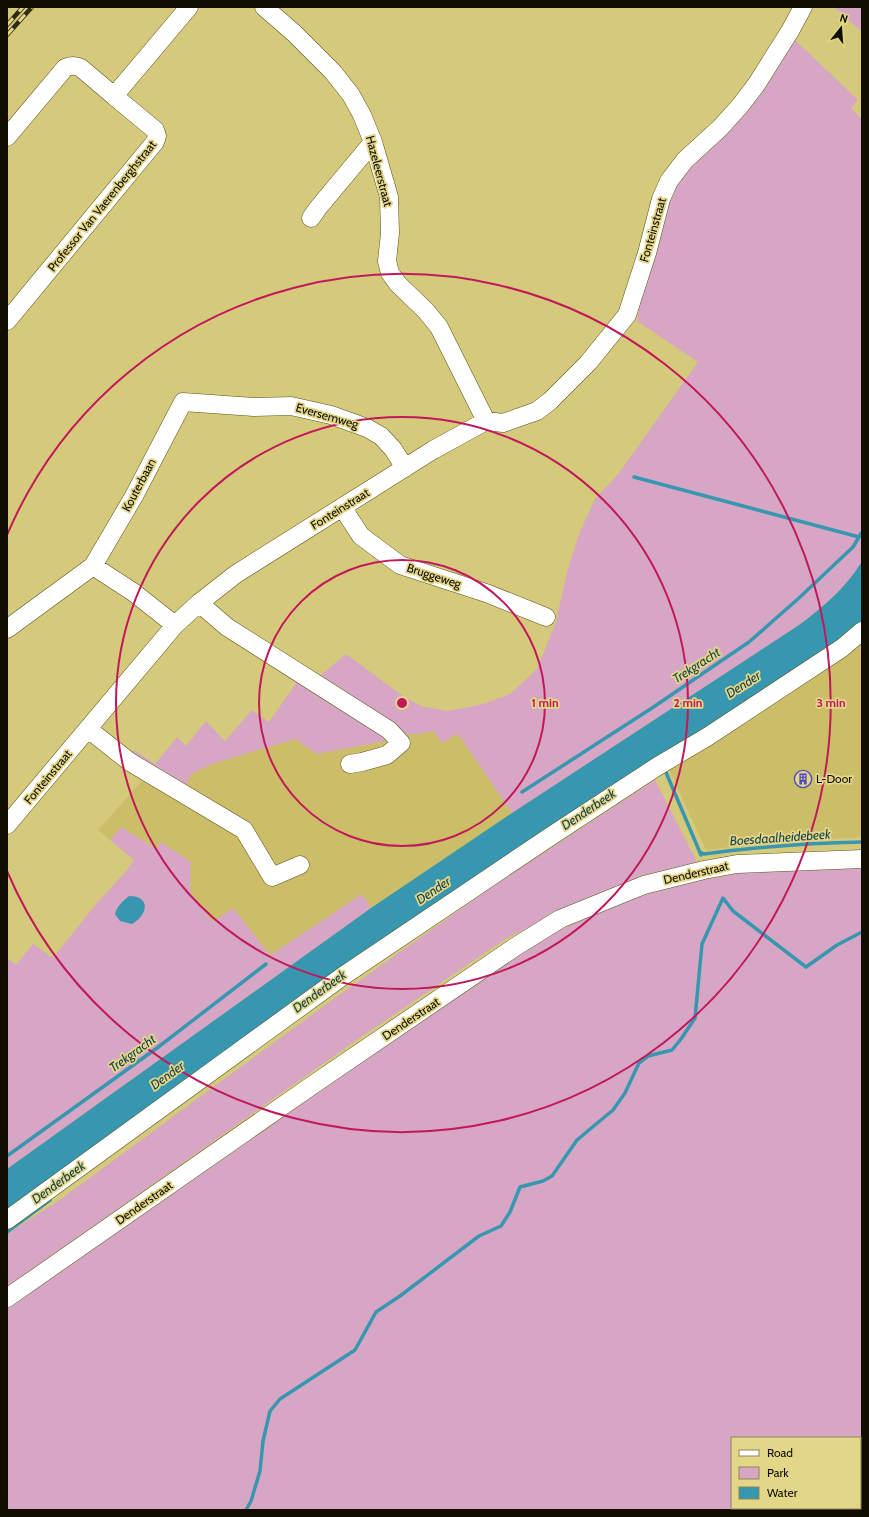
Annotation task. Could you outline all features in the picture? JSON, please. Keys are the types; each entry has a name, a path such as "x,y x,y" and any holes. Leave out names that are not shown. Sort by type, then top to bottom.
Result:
{"street":[{"path":"114,96 189,7"},
{"name":"Hazeleerstraat","path":"264,7 294,33 334,72 351,95 362,115 373,142 389,197 390,233 387,262 390,274 398,284 426,311 439,327 485,418"},
{"name":"Fonteinstraat","path":"7,826 175,625 199,603 236,574 485,418 502,424 537,411 550,401 588,363 627,314 647,253 661,199 669,181 685,160 720,128 756,85 786,38 803,7"},
{"name":"Professor Van Vaerenberghstraat","path":"7,137 65,68 71,65 81,68 155,130 158,136 155,142 7,321"},
{"path":"311,218 373,142"},
{"name":"Eversemweg","path":"183,402 254,407 291,406 331,415 366,428 381,436 393,448 405,468"},
{"name":"Kouterbaan","path":"7,629 93,566 134,496 183,402"},
{"name":"Bruggeweg","path":"342,507 361,536 400,564 486,593 546,617"},
{"path":"93,566 133,592 175,625"},
{"path":"199,603 227,627 389,730 401,742 387,754 362,762 350,764"},
{"path":"7,1220 343,976 551,836 658,766 707,737 842,648 862,631"},
{"path":"88,729 130,762 244,830 272,877 300,865"},
{"name":"Denderstraat","path":"7,1298 327,1075 560,919 644,885 704,870 737,864 862,859"}],"shaded area":[{"path":"862,636 862,837 754,844 706,850 667,765"},
{"path":"433,731 458,734 512,813 371,908 362,894 270,955 236,912 213,922 190,891 191,862 161,842 156,849 121,827 110,840 98,830 141,782 158,775 191,774 212,764 295,739 317,754 380,742 403,734 419,734"}],"green space":[{"path":"834,7 862,7 862,32"},
{"path":"792,37 858,100 851,108 861,118 862,117 862,561 842,588 799,625 512,813 458,734 442,743 433,731 419,734 403,734 315,680 346,654 403,696 421,706 446,711 486,703 510,694 537,669 556,622 567,572 579,534 595,499 619,473 698,362 637,321 641,298 670,192"},
{"path":"297,682 388,740 317,754 295,739 212,764 191,774 185,788 130,755 134,750 155,764 177,737 186,746 206,721 225,741 252,710 269,722"},
{"path":"655,780 697,862 604,891 507,938 361,1037 7,1287 7,1234 61,1199 332,1000 496,884"},
{"path":"121,827 156,849 161,842 191,862 190,891 213,922 233,908 270,955 362,894 371,908 7,1169 7,958 16,965 33,944 53,958 96,904 127,870 134,860 110,840"},
{"path":"862,866 862,1510 7,1510 7,1307 89,1248 233,1152 534,942 632,897 675,883 739,871"}],"water":[{"name":"Dender","path":"862,561 862,623 7,1213 7,1169 371,908 512,813 799,625 842,588"},
{"path":"129,896 141,899 145,907 141,916 132,924 120,921 115,914 122,902"}],"waterway":[{"path":"634,477 859,537"},
{"name":"Trekgracht","path":"522,792 652,708 749,642 799,598 853,547 862,532"},
{"name":"Denderbeek","path":"665,770 701,855"},
{"name":"Boesdaalheidebeek","path":"700,852 704,854 744,849 822,843 862,842"},
{"path":"246,1510 251,1501 260,1471 263,1441 270,1411 280,1399 355,1350 376,1312 400,1296 479,1236 501,1226 510,1212 520,1187 543,1181 552,1176 577,1140 613,1110 625,1093 639,1063 648,1056 672,1050 681,1039 695,1018 702,944 723,898 733,911 806,967 837,945 862,932"},
{"name":"Trekgracht","path":"7,1156 157,1048 266,964"},
{"name":"Denderbeek","path":"7,1232 50,1200"}],"railway":[{"path":"7,25 23,7"},
{"path":"7,35 32,7"}],"place":[{"name":"L-Door","path":"803,779"}]}
